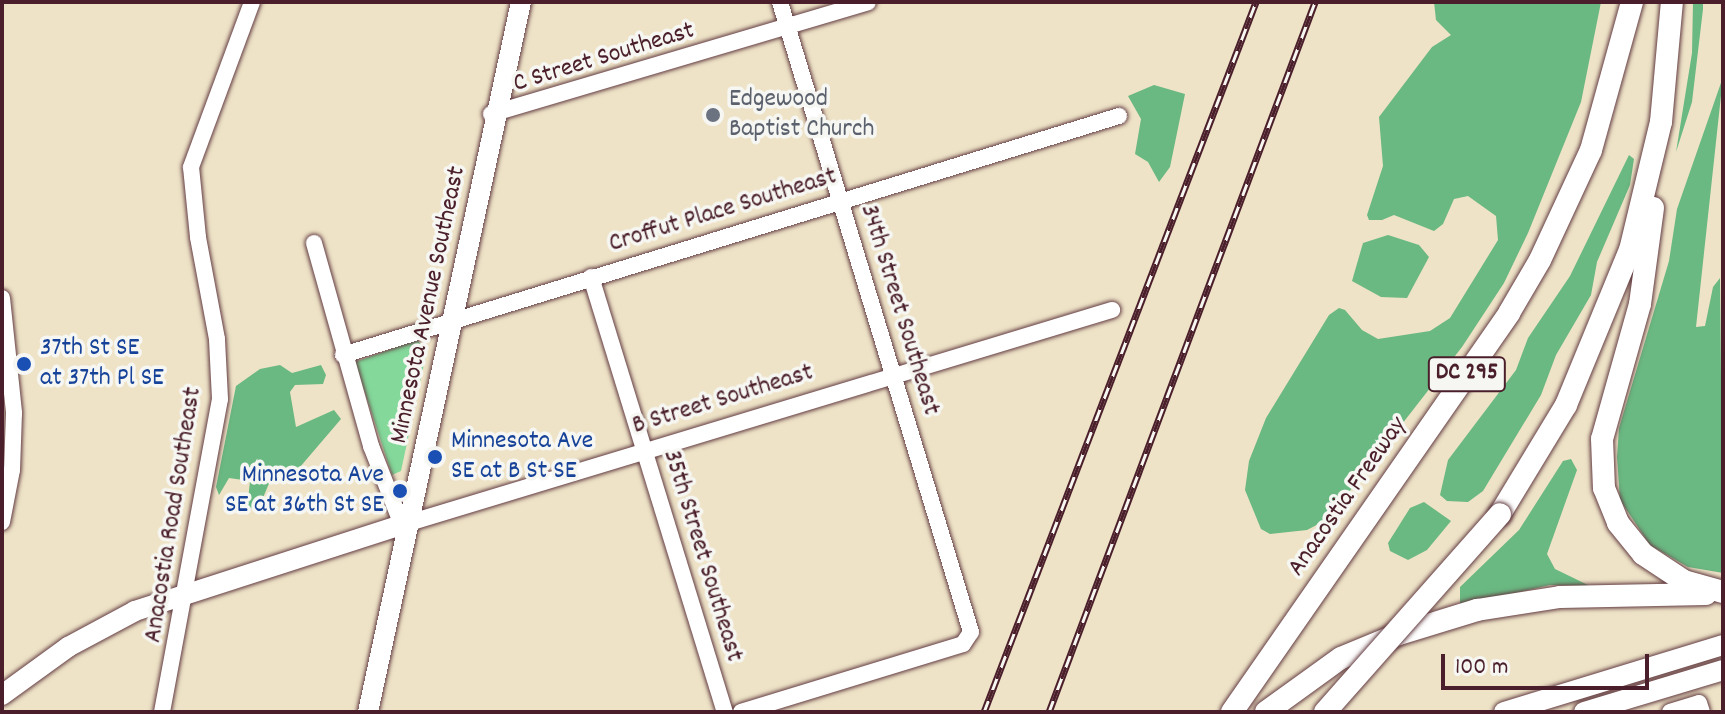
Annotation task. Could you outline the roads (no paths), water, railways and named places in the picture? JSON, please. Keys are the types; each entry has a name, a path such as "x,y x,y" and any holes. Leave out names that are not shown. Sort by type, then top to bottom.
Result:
{"highway":[{"name":"Anacostia Freeway","path":"1232,712 1525,287 1591,150 1632,2"},
{"path":"1672,2 1645,280 1605,427 1602,476 1618,523 1643,554 1684,581 1723,593"},
{"path":"1325,712 1500,514 1551,433 1601,329 1630,250 1659,137"},
{"path":"1266,712 1341,658 1399,634 1477,610 1560,597 1723,593"}],"main road":[{"name":"Minnesota Avenue Southeast","path":"494,114 514,2"},
{"name":"Minnesota Avenue Southeast","path":"361,712 521,2"},
{"name":"B Street Southeast","path":"2,695 102,627 183,592 405,524"},
{"name":"Minnesota Avenue Southeast","path":"368,712 405,524"},
{"path":"1504,712 1723,645"},
{"path":"1594,709 1723,670"}],"street":[{"name":"Anacostia Road Southeast","path":"162,712 220,392 191,167 252,2"},
{"name":"34th Street Southeast","path":"741,712 963,644 971,632 780,2"},
{"name":"C Street Southeast","path":"494,114 868,2"},
{"name":"Croffut Place Southeast","path":"343,355 1119,116"},
{"path":"314,243 343,355 384,487 405,524"},
{"name":"35th Street Southeast","path":"591,277 725,712"},
{"path":"2,298 14,413 3,515"},
{"name":"B Street Southeast","path":"405,524 1112,310"},
{"path":"1670,712 1700,708"}],"railway":[{"path":"984,712 1256,2"},
{"path":"1049,712 1315,2"}],"place":[{"name":"Edgewood Baptist Church","path":"713,115"},
{"name":"37th St SE at 37th Pl SE","path":"24,364"},
{"name":"Minnesota Ave SE at B St SE","path":"435,457"},
{"name":"Minnesota Ave SE at 36th St SE","path":"400,491"}]}
